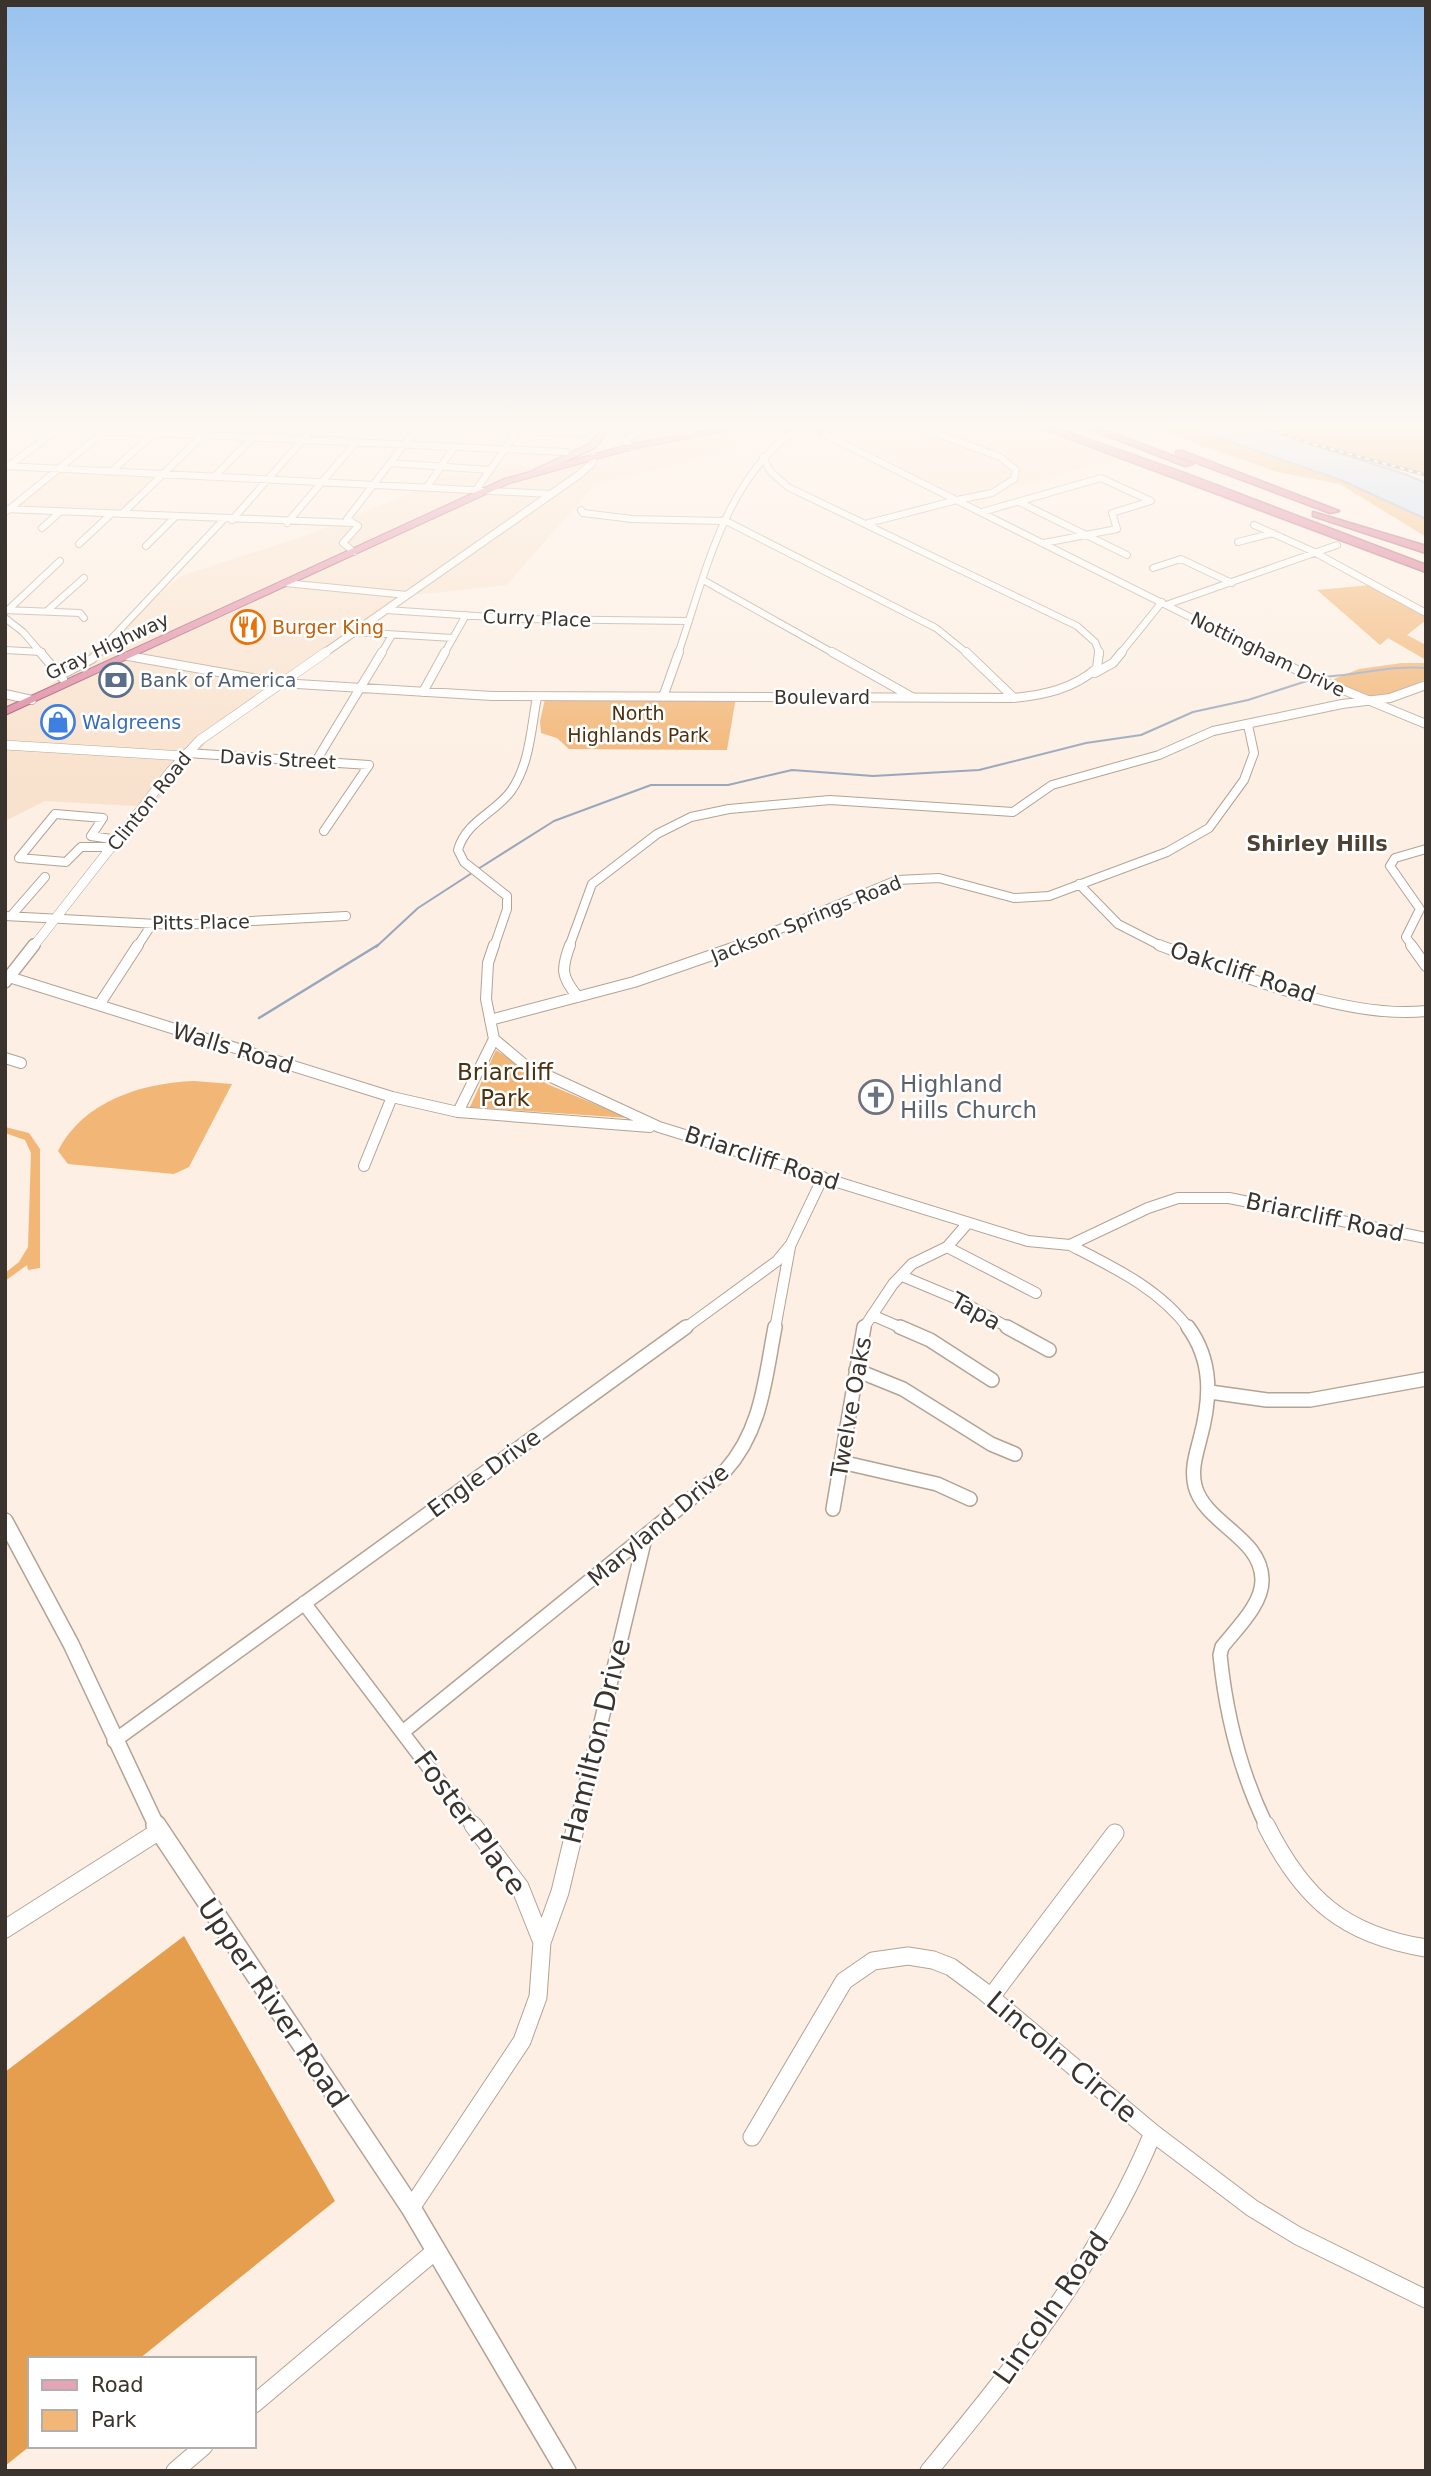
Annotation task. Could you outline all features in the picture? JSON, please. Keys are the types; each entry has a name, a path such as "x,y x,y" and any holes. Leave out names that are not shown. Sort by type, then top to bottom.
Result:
{"highway":[{"name":"Gray Highway","path":"5,712 32,700 64,680 128,656 372,544"},
{"path":"1357,544 1426,569"},
{"path":"1381,544 1426,559"},
{"path":"1405,544 1426,550"}],"street":[{"path":"6,613 64,680 92,659 205,544"},
{"path":"344,544 354,552"},
{"name":"Clinton Road","path":"7,980 185,755 281,682 480,544"},
{"path":"663,697 716,544"},
{"path":"769,544 936,628 957,642 1014,698"},
{"path":"906,544 1077,626 1098,648 1100,661 1095,673"},
{"name":"Nottingham Drive","path":"1045,544 1316,679 1426,724"},
{"path":"1101,544 1127,555"},
{"path":"1295,544 1426,612"},
{"path":"1164,603 1232,583 1337,545"},
{"path":"1153,568 1181,559 1232,583"},
{"path":"6,613 60,561"},
{"path":"47,611 84,578"},
{"path":"703,580 913,698"},
{"path":"285,583 407,594"},
{"name":"Boulevard","path":"128,656 281,682 423,692 537,697 1014,698 1059,691 1113,663 1164,603"},
{"name":"Curry Place","path":"386,610 689,621"},
{"path":"6,613 80,613 84,618"},
{"path":"423,692 466,615"},
{"path":"353,632 453,638"},
{"path":"316,761 392,635"},
{"path":"5,650 42,652"},
{"path":"578,997 564,981 561,969 592,884 657,834 691,817 729,808 830,800 1013,812 1052,785 1159,755 1213,731 1365,700 1390,698 1426,685"},
{"path":"5,694 32,700"},
{"path":"458,1112 494,1039 486,999 486,975 508,902 504,892 460,857 458,845 466,833 513,788 520,773 537,697"},
{"name":"Jackson Springs Road","path":"490,1020 578,997 717,955 897,880 939,878 1026,899 1049,896 1167,852 1201,835 1252,766 1256,746 1248,725"},
{"path":"5,745 185,755"},
{"path":"134,753 169,764 170,772"},
{"name":"Davis Street","path":"185,755 369,765 324,831"},
{"path":"55,814 103,818 81,847 70,860 61,863 19,858 55,814"},
{"path":"91,836 115,843"},
{"path":"81,847 115,843"},
{"path":"1426,849 1395,858 1390,866 1419,909 1406,937 1426,966"},
{"path":"8,916 45,877"},
{"name":"Oakcliff Road","path":"1079,884 1114,921 1132,933 1185,956 1306,994 1389,1014 1413,1015 1426,1011"},
{"name":"Pitts Place","path":"8,916 152,924 346,916"},
{"path":"99,1005 152,924"},
{"name":"Walls Road","path":"7,980 99,1005 392,1097 458,1112 659,1127"},
{"name":"Briarcliff Road","path":"494,1039 525,1065 659,1127 1028,1241 1070,1245 1148,1208 1178,1198 1203,1196 1229,1198 1426,1238"},
{"path":"5,1058 21,1063"},
{"path":"364,1166 392,1097"},
{"name":"Engle Drive","path":"114,1741 777,1261 791,1244 823,1177"},
{"name":"Twelve Oaks","path":"833,1509 863,1328 915,1262 947,1247 967,1224"},
{"name":"Maryland Drive","path":"404,1731 720,1477 750,1440 762,1395 791,1244"},
{"path":"1070,1245 1133,1278 1169,1306 1190,1330 1207,1370 1210,1391 1193,1469 1196,1492 1252,1555 1262,1576 1259,1595 1222,1647 1220,1656 1231,1725 1255,1801 1271,1836 1301,1880 1347,1924 1365,1934 1426,1948"},
{"path":"947,1247 1036,1293"},
{"name":"Tapa","path":"902,1276 957,1299 1049,1350"},
{"path":"872,1315 930,1340 992,1380"},
{"path":"856,1370 903,1389 991,1444 1015,1454"},
{"path":"1210,1391 1259,1398 1320,1399 1405,1380 1426,1379"},
{"path":"841,1462 937,1484 970,1499"},
{"name":"Upper River Road","path":"5,1521 71,1644 114,1741 159,1831 411,2208 434,2252 504,2362 566,2471"},
{"name":"Hamilton Drive","path":"542,1942 560,1892 645,1538"},
{"name":"Foster Place","path":"304,1603 404,1731 520,1887 542,1942 538,1997 522,2041 411,2208"},
{"path":"5,1929 159,1831"},
{"path":"991,1997 1115,1833"},
{"name":"Lincoln Circle","path":"752,2137 844,1982 859,1969 891,1957 908,1956 933,1960 951,1967 991,1997 1153,2133 1252,2208 1298,2236 1426,2299"},
{"name":"Lincoln Road","path":"929,2471 1035,2337 1083,2269 1128,2194 1153,2133"},
{"path":"256,2402 434,2252"},
{"path":"175,2471 202,2448"}],"shaded area":[{"path":"281,544 543,544 507,585 412,595 207,742 152,807 45,801 5,821 5,694 32,700 181,576"},
{"path":"184,1936 335,2201 141,2357 28,2357 28,2448 5,2466 5,2072"}],"green space":[{"path":"1371,585 1426,615 1426,620 1407,635 1426,645 1426,660 1388,638 1380,645 1317,590"},
{"path":"1402,663 1426,663 1426,679 1381,701 1331,680 1359,669"},
{"name":"North Highlands Park","path":"736,697 727,750 569,749 557,738 541,733 540,721 545,699"},
{"name":"Briarcliff Park","path":"496,1050 547,1084 628,1118 470,1107"},
{"path":"194,1081 232,1084 189,1167 174,1174 68,1164 58,1151 82,1119 98,1107 135,1091"},
{"path":"5,1127 29,1133 40,1149 40,1268 28,1270 27,1265 5,1281 5,1273 19,1262 28,1247 31,1153 25,1140 5,1133"}],"waterway":[{"path":"1319,677 1399,668 1426,668"},
{"path":"478,869 554,821 651,785 728,785 792,770 873,776 979,770 1086,743 1141,735 1193,712 1248,700 1313,679"},
{"path":"376,947 418,908 472,873"},
{"path":"259,1018 378,945"}],"place":[{"name":"Burger King","path":"248,627"},
{"name":"Bank of America","path":"116,680"},
{"name":"Walgreens","path":"58,722"},
{"name":"Highland Hills Church","path":"876,1097"}],"district":[{"name":"Shirley Hills","path":"1317,844"}]}
